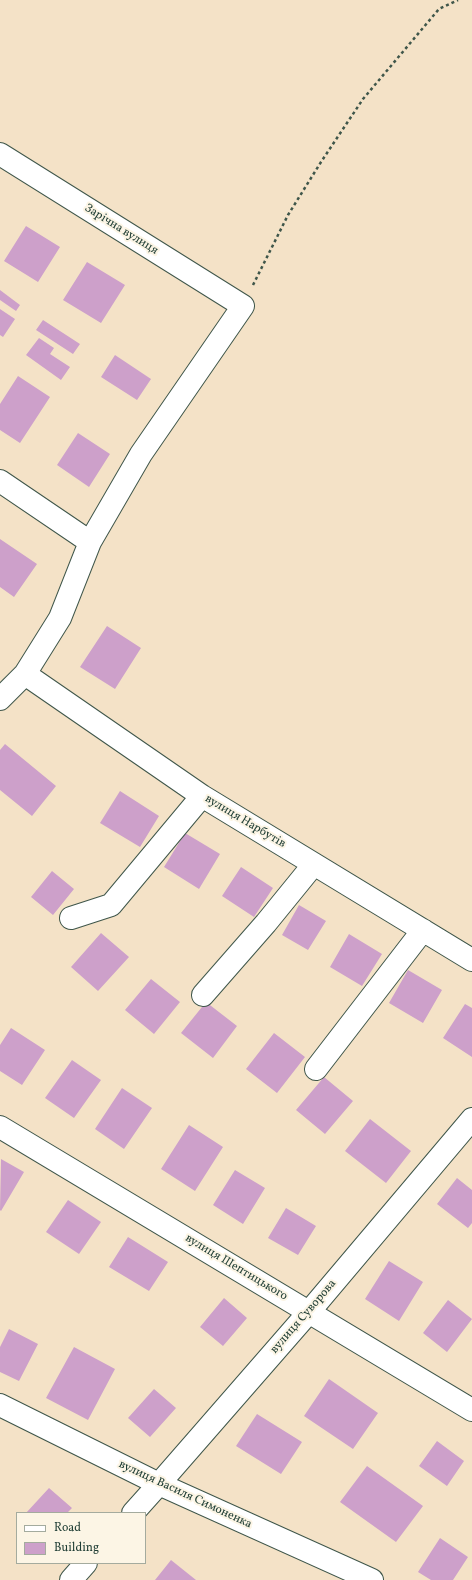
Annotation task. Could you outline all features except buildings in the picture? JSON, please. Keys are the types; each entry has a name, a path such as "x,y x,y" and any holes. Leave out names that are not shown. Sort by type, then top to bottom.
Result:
{"street":[{"name":"Зарічна вулиця","path":"0,154 243,306"},
{"path":"0,699 25,674 60,618 90,542 140,454 243,306"},
{"path":"0,482 90,542"},
{"name":"вулиця Нарбутів","path":"25,674 202,796 472,960"},
{"path":"71,918 112,905 202,796"},
{"path":"203,995 314,864"},
{"path":"316,1069 422,930"},
{"name":"вулиця Суворова","path":"134,1512 309,1312 472,1119"},
{"name":"вулиця Шептицького","path":"0,1127 472,1410"},
{"name":"вулиця Василя Симоненка","path":"0,1405 160,1484 372,1580"},
{"path":"70,1580 85,1564"}],"path":[{"path":"243,306 288,215 363,99 439,9 458,0"}]}
